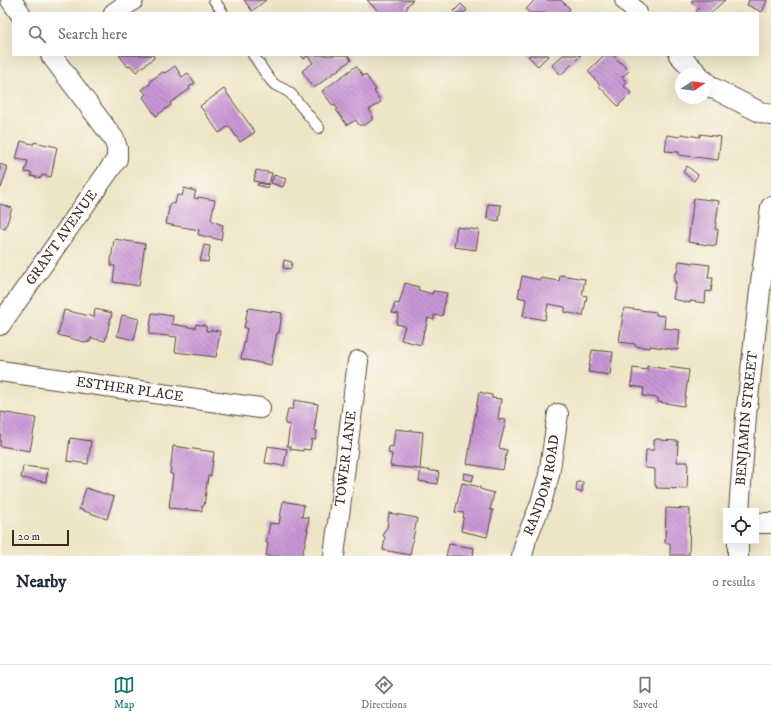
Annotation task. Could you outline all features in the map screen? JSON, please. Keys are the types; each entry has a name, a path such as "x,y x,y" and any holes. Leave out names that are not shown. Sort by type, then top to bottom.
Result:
{"street":[{"path":"11,0 19,12"},
{"path":"115,12 133,0"},
{"path":"625,0 637,12"},
{"name":"GRANT AVENUE","path":"0,325 114,166 117,159 117,148 114,139 52,56"},
{"path":"680,56 692,68"},
{"path":"711,87 760,112 771,115"},
{"name":"BENJAMIN STREET","path":"739,508 746,408 771,207"},
{"name":"TOWER LANE","path":"334,556 358,362"},
{"name":"ESTHER PLACE","path":"0,371 260,408"},
{"name":"RANDOM ROAD","path":"522,556 526,539 540,506 549,476 558,414"},
{"path":"759,523 771,523"},
{"path":"738,544 738,556"}],"lane":[{"path":"214,0 222,12"},
{"path":"255,56 274,83 291,94 319,128"}],"building":[{"path":"244,0 266,0 252,11"},
{"path":"367,0 413,0 407,6 407,9 402,12 379,12"},
{"path":"533,0 561,0 570,9 567,12 528,12 526,9 533,2"},
{"path":"692,0 725,0 712,12 697,12 696,11 699,8 692,3"},
{"path":"749,0 767,0 762,12 747,5"},
{"path":"461,4 467,10 465,12 454,11"},
{"path":"120,56 154,57 136,72 130,65 128,67"},
{"path":"308,56 349,56 351,60 314,88 302,71 313,63"},
{"path":"528,56 548,56 538,66"},
{"path":"562,56 580,56 561,75 552,65"},
{"path":"603,56 614,56 629,71 622,77 627,83 624,86 631,93 618,106 599,86 600,85 588,71"},
{"path":"175,66 182,77 188,73 195,83 189,87 190,89 170,103 171,105 156,116 143,97 146,94 142,90 151,83 150,81"},
{"path":"356,66 363,76 365,74 376,90 374,91 381,102 369,110 372,114 372,120 365,125 359,125 356,120 347,125 336,110 338,109 335,105 333,106 322,91"},
{"path":"224,89 255,132 240,142 229,126 219,133 200,106"},
{"path":"681,134 700,137 700,134 721,137 718,160 679,155 679,152 665,151 667,135 680,137"},
{"path":"21,141 57,147 51,177 42,175 41,178 31,176 32,173 25,172 28,161 16,159"},
{"path":"0,164 8,167 1,188 0,188"},
{"path":"687,166 698,175 694,181 683,172"},
{"path":"256,170 272,173 269,184 254,181"},
{"path":"274,175 286,179 283,187 271,183"},
{"path":"258,183 269,185 268,188 257,185"},
{"path":"184,188 196,191 194,198 198,199 198,197 215,200 211,219 214,222 223,225 221,240 199,235 199,230 166,224 170,203 175,204 177,195 182,196"},
{"path":"694,198 719,201 715,229 718,230 716,246 688,242"},
{"path":"0,204 12,208 5,229 0,227"},
{"path":"488,204 501,205 499,221 487,219"},
{"path":"457,227 479,230 476,250 454,247"},
{"path":"114,239 145,244 139,286 113,282 115,266 111,266 111,261"},
{"path":"204,245 210,246 208,262 200,261"},
{"path":"284,260 292,262 291,269 283,268"},
{"path":"679,261 710,265 708,278 713,278 711,292 706,291 705,303 690,301 690,303 673,299 676,282 674,282 675,273 677,273"},
{"path":"560,275 585,279 582,295 587,296 583,316 565,312 565,307 548,304 545,320 523,316 526,299 518,297 522,276 540,280 540,278 559,281"},
{"path":"405,283 419,287 418,290 432,294 433,291 447,293 442,316 434,315 434,320 428,318 421,345 401,340 405,326 396,324 399,314 392,313 395,303 399,304"},
{"path":"248,308 282,313 279,333 277,333 271,365 241,359 247,328 244,328"},
{"path":"624,308 656,312 656,315 665,316 664,328 680,330 678,350 650,346 650,348 635,346 635,344 619,342"},
{"path":"95,309 112,313 105,341 91,338 90,342 88,341 88,343 58,335 64,310 94,317"},
{"path":"152,313 173,316 172,324 195,328 196,324 206,326 206,331 220,331 216,357 175,352 177,337 149,334"},
{"path":"122,315 139,319 134,340 117,336"},
{"path":"592,350 613,352 610,375 588,372"},
{"path":"647,366 689,370 684,406 658,402 658,398 643,396 644,388 631,386 633,368 647,370"},
{"path":"479,392 492,395 492,398 501,399 498,419 506,420 499,448 507,450 503,470 467,464"},
{"path":"294,400 318,404 314,430 317,431 315,440 312,439 310,450 303,449 303,451 290,449 291,447 287,446 290,425 285,424 288,409 293,409"},
{"path":"1,412 36,418 30,451 0,446"},
{"path":"395,429 423,432 420,469 390,466 392,454 388,453 389,446 393,447"},
{"path":"70,438 91,441 88,464 67,461"},
{"path":"654,440 678,441 677,462 688,462 687,489 656,488 655,469 645,468 646,450 654,450"},
{"path":"173,446 214,452 211,476 208,476 202,511 169,508 173,474 170,474"},
{"path":"268,446 287,449 284,466 265,463"},
{"path":"23,466 48,469 46,482 21,478"},
{"path":"421,469 439,472 437,484 419,481"},
{"path":"464,473 474,475 472,481 463,479"},
{"path":"577,482 583,482 582,492 576,491"},
{"path":"462,483 480,487 480,489 494,493 490,510 493,510 487,537 461,531 464,513 455,512"},
{"path":"86,488 114,497 107,519 79,509"},
{"path":"283,501 304,505 302,517 309,518 302,556 266,556 268,543 266,543 270,523 279,524"},
{"path":"666,508 690,509 689,555 670,555 670,543 665,543"},
{"path":"389,513 417,518 410,555 383,550 385,538 383,535 387,528"},
{"path":"449,544 474,548 473,556 446,556"}]}
